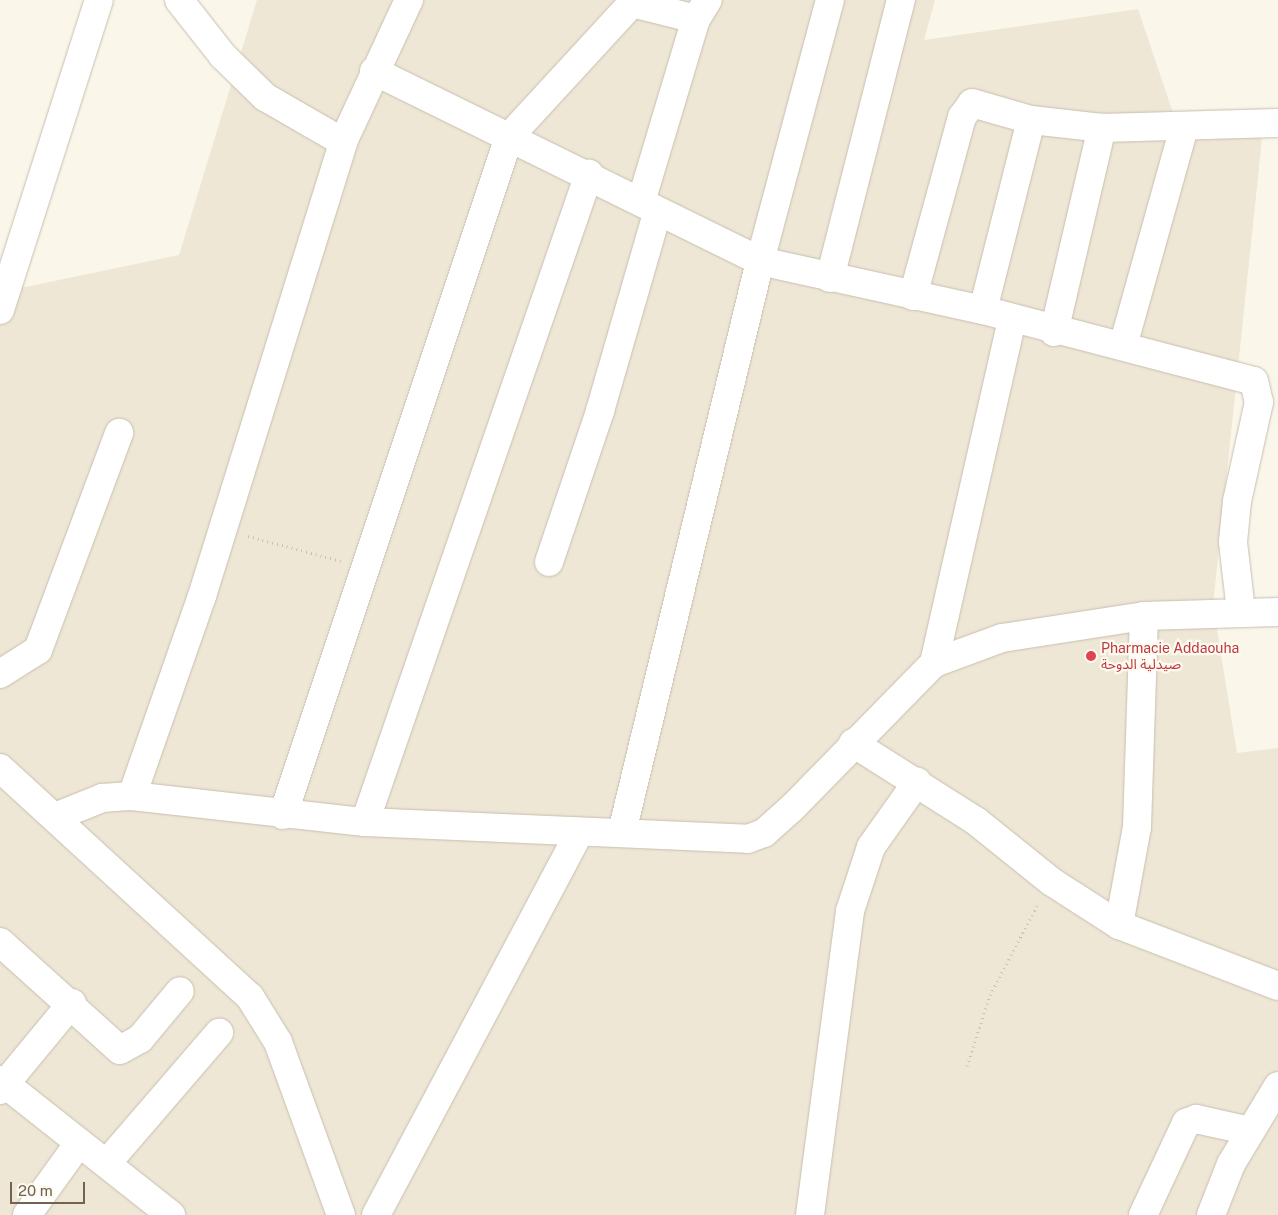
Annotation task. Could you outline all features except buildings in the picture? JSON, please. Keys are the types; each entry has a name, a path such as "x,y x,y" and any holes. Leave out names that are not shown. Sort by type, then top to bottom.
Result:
{"street":[{"path":"0,310 98,0"},
{"path":"178,0 223,56 265,98 343,142"},
{"path":"132,796 223,529 343,142 374,71 409,0"},
{"path":"622,832 760,262 830,0"},
{"path":"830,278 901,0"},
{"path":"283,815 509,137 634,2 702,9 649,208 600,411 548,562"},
{"path":"374,71 589,174 649,208 760,262 983,310 1054,332 1123,346 1259,386 1233,542 1241,611"},
{"path":"913,296 967,110 978,102 1031,120 1102,128 1277,123"},
{"path":"983,310 1031,120"},
{"path":"1123,346 1184,127"},
{"path":"1054,332 1102,128"},
{"path":"365,822 589,174"},
{"path":"934,663 1012,319"},
{"path":"0,674 38,650 119,433"},
{"path":"55,816 102,798 132,796 283,815 365,822 580,832 622,832 721,840 764,833 934,663 1002,638 1144,616 1241,611 1278,612"},
{"path":"1119,925 1137,827 1144,616"},
{"path":"853,743 976,821 1052,882 1119,925 1278,986"},
{"path":"0,768 55,816 250,997 278,1042 341,1215"},
{"path":"810,1215 850,911 870,848 917,782"},
{"path":"376,1215 580,832"},
{"path":"4,954 72,1003 124,1050 140,1039 180,991"},
{"path":"72,1003 2,1085 106,1163 170,1215"},
{"path":"106,1163 219,1034"},
{"path":"1211,1215 1231,1164 1278,1086"},
{"path":"1143,1215 1186,1123 1196,1119 1250,1131"},
{"path":"27,1215 79,1144"}],"path":[{"path":"223,529 366,567"},
{"path":"967,1066 990,995 1052,882"}],"shaded area":[{"path":"257,0 935,0 924,40 1138,9 1175,119 1262,139 1213,605 1237,753 1278,748 1278,1215 0,1215 0,309 6,291 179,255"}],"place":[{"name":"Pharmacie Addaouha صيدلية الدوحة","path":"1091,656"}]}
